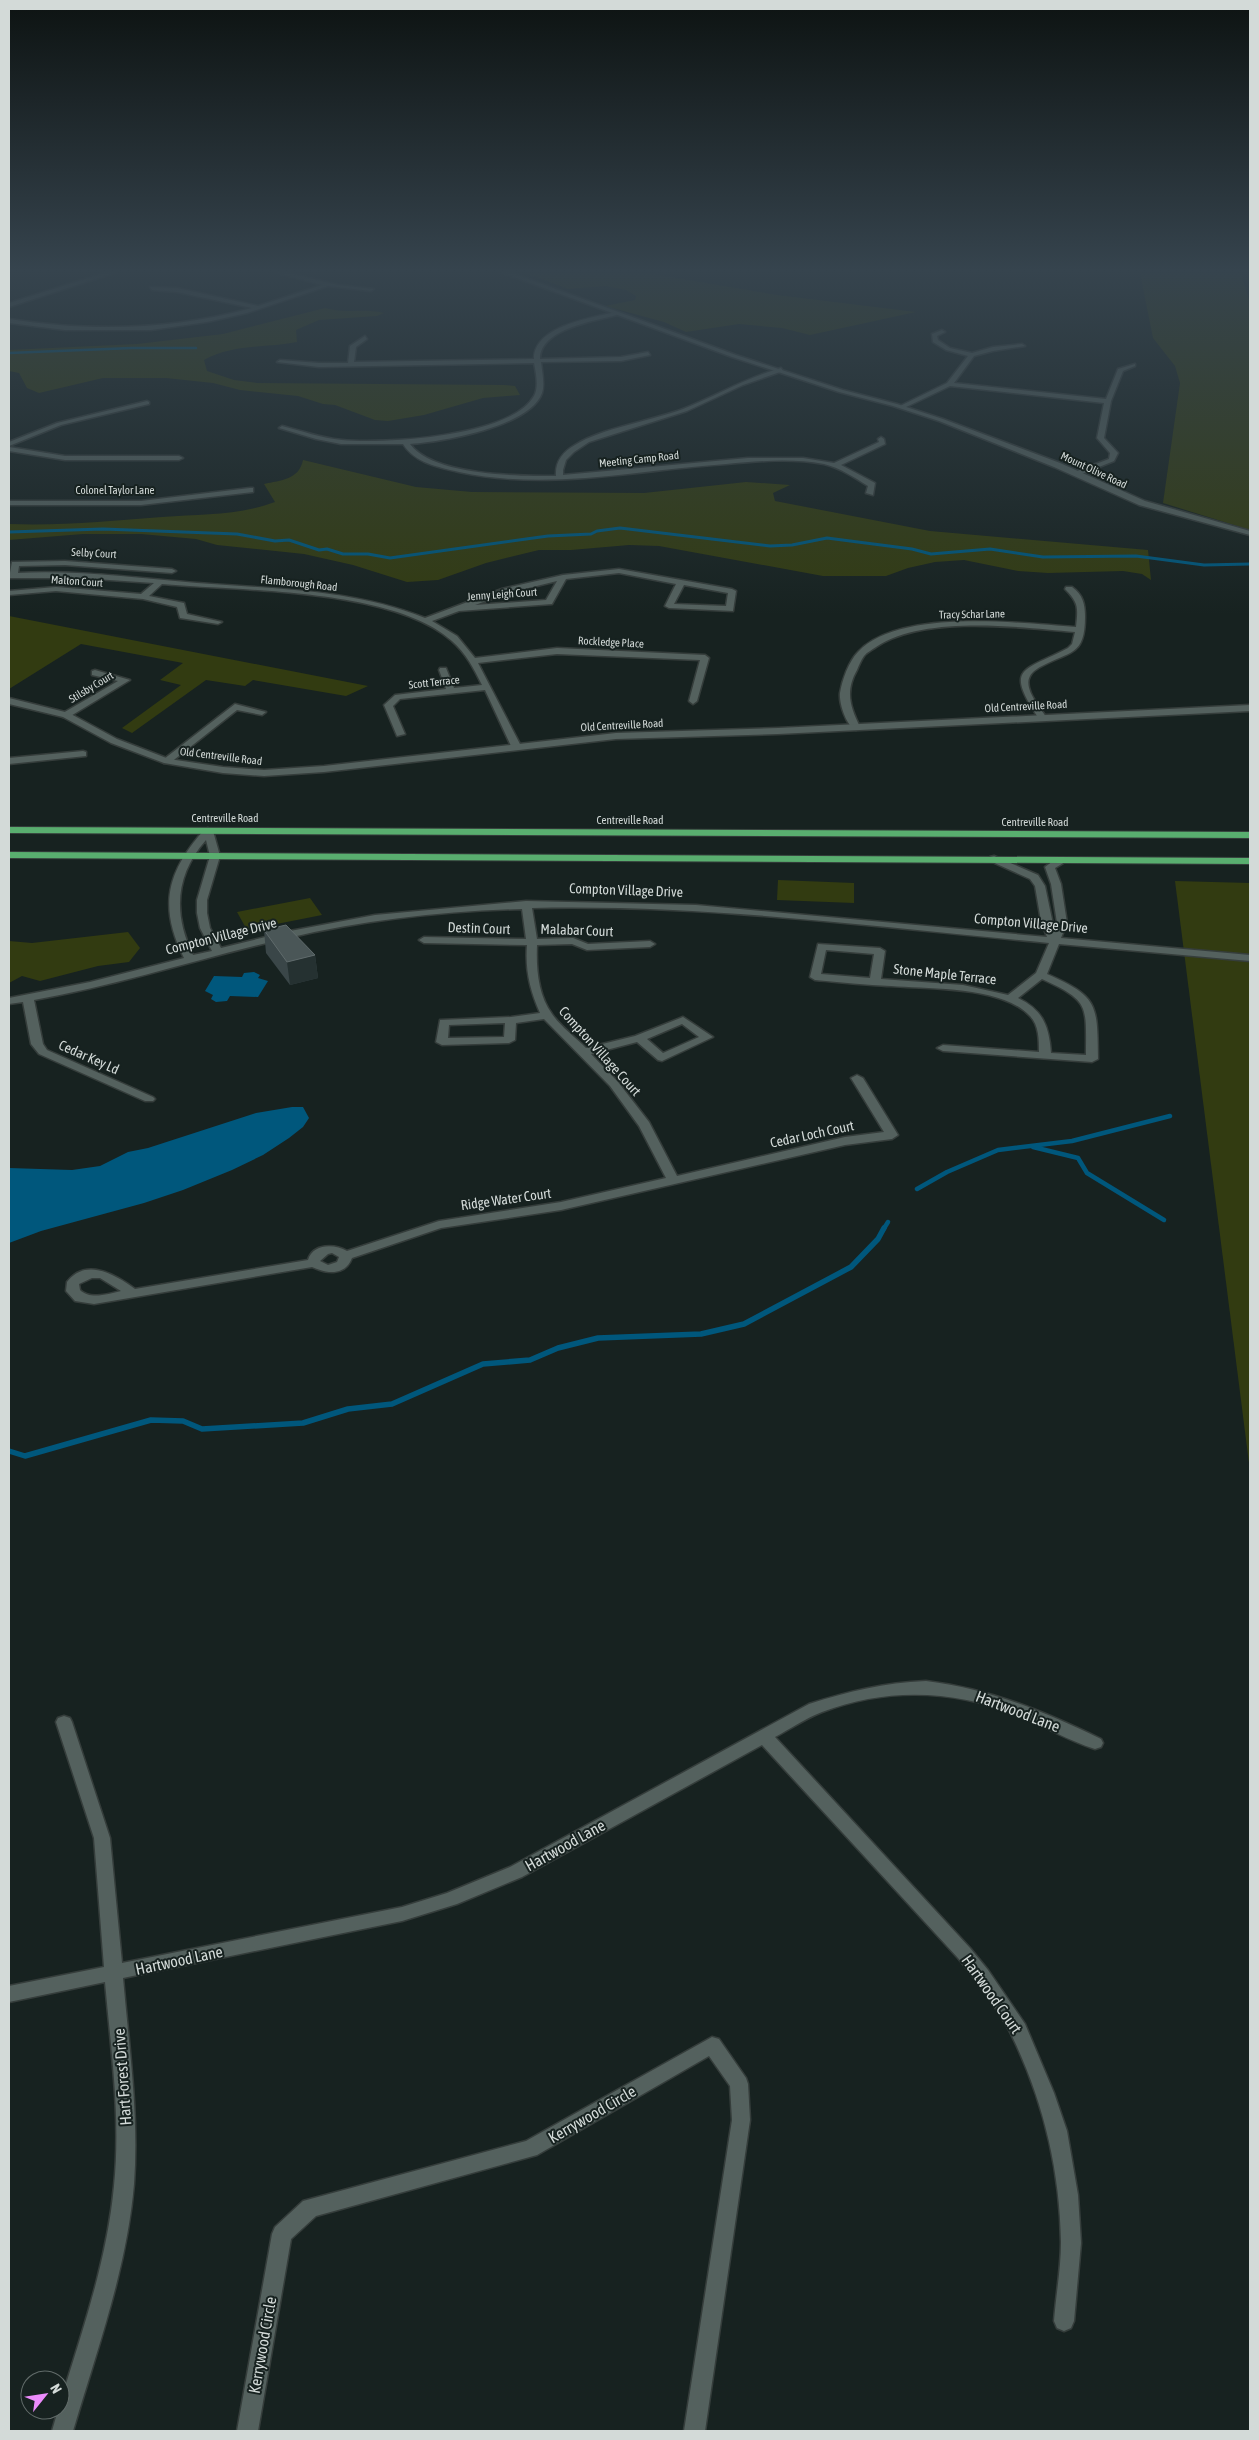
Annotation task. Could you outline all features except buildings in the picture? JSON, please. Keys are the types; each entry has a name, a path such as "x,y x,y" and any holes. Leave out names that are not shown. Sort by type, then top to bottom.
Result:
{"highway":[{"name":"Centreville Road","path":"9,830 1250,835"},
{"path":"9,855 1250,860"}],"street":[{"path":"282,428 340,442 405,442 474,430 503,421 523,410 534,401 540,391 540,387"},
{"path":"560,476 558,467 560,462 568,454 588,441 685,410 735,387"},
{"name":"Mount Olive Road","path":"829,387 902,407 1076,473 1114,492 1152,506 1250,533"},
{"path":"902,407 944,387"},
{"path":"977,387 1108,401"},
{"path":"1076,473 1112,460 1114,452 1100,438 1108,401 1113,387"},
{"path":"9,444 58,424 147,403"},
{"path":"835,465 882,443 881,439"},
{"name":"Meeting Camp Road","path":"405,442 409,450 420,458 463,471 507,477 560,476 742,461 800,461 835,465 872,485 870,492"},
{"path":"9,449 65,458 179,458"},
{"name":"Colonel Taylor Lane","path":"9,503 141,503 250,490"},
{"name":"Selby Court","path":"12,576 12,564 65,563 172,571"},
{"name":"Jenny Leigh Court","path":"424,621 505,591 563,577 619,571 681,582 732,592 730,609 669,606 681,582"},
{"name":"Flamborough Road","path":"12,576 72,575 160,582 345,599 386,607 424,621 454,638 465,649 516,746"},
{"name":"Jenny Leigh Court","path":"458,608 549,602 563,577"},
{"path":"143,598 160,582"},
{"name":"Malton Court","path":"9,593 56,589 143,598 181,604 184,616 218,622"},
{"path":"1042,717 1024,684 1026,676 1037,665 1073,648 1078,641 1080,603 1077,596 1069,589"},
{"name":"Tracy Schar Lane","path":"856,726 844,698 850,669 859,655 883,639 920,628 957,623 1079,630"},
{"name":"Rockledge Place","path":"473,661 564,651 705,658 693,701"},
{"path":"443,670 451,691"},
{"name":"Stilsby Court","path":"66,715 126,680 95,673"},
{"name":"Scott Terrace","path":"400,734 388,705 398,697 486,687"},
{"name":"Old Centreville Road","path":"9,701 66,715 114,741 167,761 223,770 278,773 616,736 1250,708"},
{"path":"167,761 235,707 262,712"},
{"path":"9,761 84,754"},
{"path":"190,959 176,928 174,915 178,888 188,856 208,831"},
{"path":"208,831 215,856 202,900 202,913 205,928 218,952"},
{"path":"994,859 1034,877 1040,886 1046,922 1054,940"},
{"name":"Stone Maple Terrace","path":"1010,999 1041,975 1053,949 1054,940 1062,923 1050,868 1061,860"},
{"name":"Compton Village Drive","path":"9,1001 86,987 286,935 387,916 526,904 622,904 696,908 1250,958"},
{"name":"Compton Village Court","path":"526,904 532,943 531,965 537,994 547,1015 614,1084 645,1125 673,1179"},
{"name":"Destin Court","path":"424,940 532,943"},
{"name":"Malabar Court","path":"532,943 573,941 587,947 650,944"},
{"name":"Stone Maple Terrace","path":"875,982 880,951 822,946 816,977 994,993 1030,1008 1044,1028 1045,1056"},
{"path":"943,1048 1092,1059 1091,1017 1086,998 1076,990 1041,975"},
{"name":"Cedar Key Ld","path":"28,998 37,1044 43,1052 149,1099"},
{"path":"511,1020 509,1040 442,1042 444,1022 511,1020 547,1015"},
{"path":"584,1052 639,1038 683,1020 706,1037 662,1058 639,1038"},
{"name":"Cedar Loch Court","path":"673,1179 845,1141 892,1135 857,1078"},
{"name":"Ridge Water Court","path":"133,1294 314,1263 314,1258 318,1253 325,1250 334,1249 346,1256 439,1225 561,1206 673,1179"},
{"name":"Hartwood Lane","path":"9,1994 402,1914 451,1899 516,1872 815,1708 860,1693 903,1687 930,1687 972,1692 1004,1702 1095,1743"},
{"name":"Hart Forest Drive","path":"62,2431 98,2310 116,2237 123,2195 126,2116 102,1838 64,1722"},
{"name":"Hartwood Court","path":"764,1736 964,1953 982,1975 1019,2030 1045,2093 1064,2165 1071,2243 1064,2321"},
{"name":"Kerrywood Circle","path":"247,2431 282,2234 310,2208 530,2149 712,2045 739,2084 741,2120 695,2431"}],"green space":[{"path":"26,387 65,387 39,393"},
{"path":"228,387 515,387 520,395 483,398 424,415 388,421 375,420 335,405 323,404 298,396 240,390"},
{"path":"1179,387 1250,387 1250,530 1163,503"},
{"path":"303,460 416,487 472,492 644,493 746,482 790,485 773,493 775,501 930,531 1148,550 1151,580 1142,574 1123,571 1048,573 1018,571 964,560 935,562 908,568 886,576 823,576 659,546 629,545 571,550 539,550 486,563 438,580 407,582 353,565 304,554 217,545 196,539 141,534 83,534 9,540 9,524 105,522 205,515 261,507 275,502 264,484 283,480 298,472"},
{"path":"9,616 368,686 346,696 253,680 245,686 206,680 132,733 122,728 181,685 160,680 183,663 81,644 9,689"},
{"path":"778,880 854,883 854,903 777,900"},
{"path":"1175,881 1250,883 1250,1471"},
{"path":"310,898 322,915 247,930 237,912"},
{"path":"128,932 140,948 129,962 98,966 40,981 22,976 9,983 9,941 32,943"}],"water":[{"path":"254,972 260,975 258,978 268,981 258,997 230,996 227,1001 216,1002 211,999 213,995 205,991 214,976 242,977 244,973"},
{"path":"303,1107 309,1118 303,1127 263,1155 232,1170 183,1190 144,1203 41,1231 9,1243 9,1168 72,1170 100,1166 128,1152 148,1148 256,1113"}],"waterway":[{"path":"9,532 103,529 237,534 275,541 289,540 319,550 327,549 343,554 368,554 390,558 548,536 591,534 597,531 620,528 770,546 792,545 827,538 912,549 931,554 990,549 1043,557 1136,556 1204,565 1250,564"},
{"path":"917,1189 947,1172 998,1150 1072,1141 1170,1116"},
{"path":"1033,1147 1078,1158 1087,1173 1164,1220"},
{"path":"883,1230 888,1222"},
{"path":"9,1451 25,1456 151,1420 183,1421 202,1429 303,1423 348,1409 392,1404 483,1364 530,1360 558,1348 598,1338 701,1334 744,1324 851,1267 878,1239 884,1228"}]}
